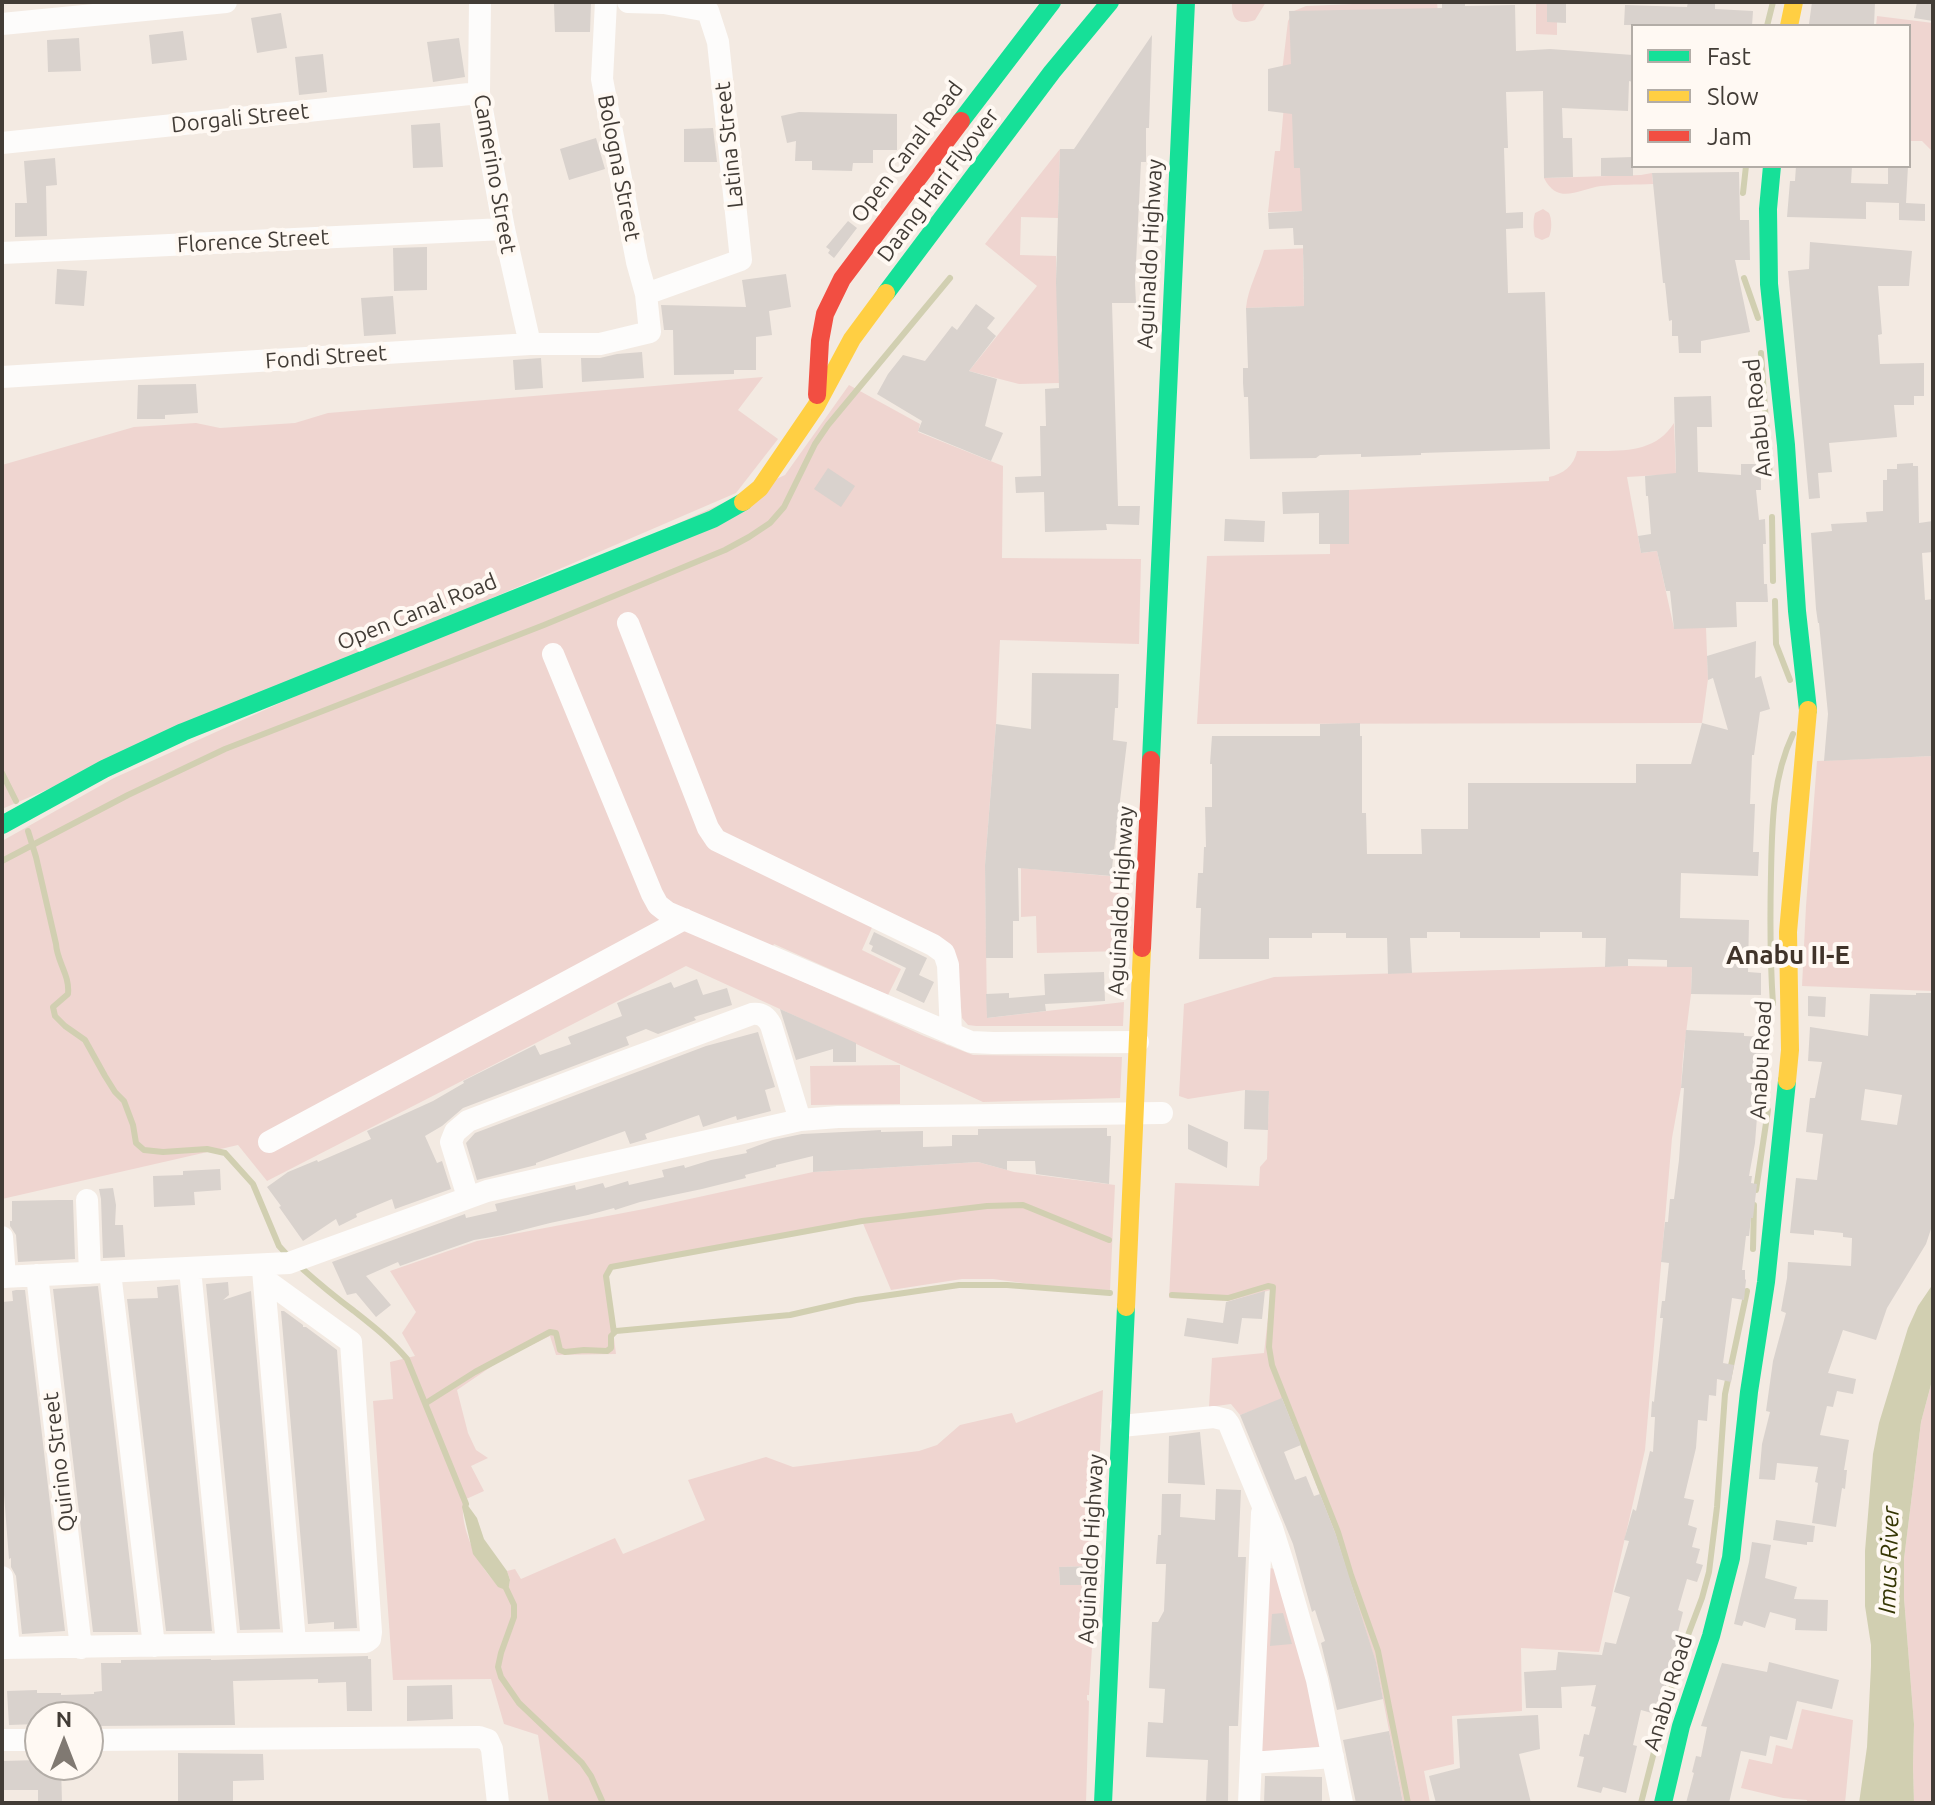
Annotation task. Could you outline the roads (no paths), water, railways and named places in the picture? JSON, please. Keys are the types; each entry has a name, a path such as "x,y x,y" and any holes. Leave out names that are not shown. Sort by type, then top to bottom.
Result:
{"main road":[{"name":"Open Canal Road","path":"2,825 104,769 183,732 713,519 747,500 760,488 816,406 825,314 842,279 1052,2"},
{"name":"Daang Hari Flyover","path":"816,406 852,339 1052,72 1110,2"},
{"path":"1171,2 1179,10 1184,27"},
{"name":"Aguinaldo Highway","path":"1103,1803 1186,2"},
{"path":"1789,24 1794,2"},
{"name":"Anabu Road","path":"1663,1803 1681,1726 1711,1636 1731,1558 1749,1392 1766,1282 1790,1050 1788,932 1809,716 1769,284 1768,209 1772,168"},
{"path":"820,341 850,302"},
{"path":"816,406 899,306"}],"street":[{"path":"2,24 226,2"},
{"name":"Camerino Street","path":"480,2 479,93 504,229 530,344"},
{"name":"Bologna Street","path":"606,2 602,79 646,294 650,332"},
{"name":"Latina Street","path":"628,2 664,3 708,11 718,42 741,260 646,294"},
{"name":"Dorgali Street","path":"2,143 479,93"},
{"name":"Florence Street","path":"2,253 504,229"},
{"name":"Fondi Street","path":"2,377 530,344 600,344 650,332"},
{"path":"628,623 708,828 716,840 944,953 948,965 951,1034"},
{"path":"553,654 652,894 658,905 667,912 951,1034 982,1043 1138,1042"},
{"path":"269,1142 684,919"},
{"path":"468,1197 451,1142 455,1132 468,1121 752,1014 769,1019 800,1120"},
{"path":"2,1237 4,1277 190,1269 263,1272 468,1197 800,1120 1162,1112"},
{"path":"87,1200 154,1646"},
{"path":"190,1269 227,1644"},
{"path":"263,1272 295,1642"},
{"path":"2,1577 6,1648 366,1642 370,1639 351,1342 263,1272"},
{"name":"Quirino Street","path":"37,1275 81,1648"},
{"path":"1121,1426 1214,1417 1229,1424 1278,1547 1317,1680 1342,1803"},
{"path":"1249,1803 1262,1505"},
{"path":"104,1740 479,1737 488,1740 492,1749 498,1803"},
{"path":"2,1740 24,1740"},
{"path":"1251,1763 1333,1757"}],"water":[{"name":"Imus River","path":"1933,1284 1933,1377 1921,1422 1904,1559 1914,1724 1914,1803 1859,1803 1867,1747 1871,1666 1865,1606 1865,1551 1873,1454 1879,1423 1908,1328"},
{"path":"464,1500 477,1518 484,1539 507,1571 510,1580 508,1591 498,1587 473,1554 462,1507"}],"waterway":[{"path":"1768,24 1773,2"},
{"path":"1743,193 1746,168"},
{"path":"2,861 128,795 225,749 544,625 725,550 749,537 770,523 784,507 815,444 828,425 950,278"},
{"path":"1744,278 1758,318"},
{"path":"1761,353 1770,477"},
{"path":"1772,517 1773,581"},
{"path":"1775,601 1776,644 1790,680"},
{"path":"1773,1004 1770,922 1773,820 1777,785 1793,734"},
{"path":"2,773 16,801"},
{"path":"28,831 68,987 68,994 53,1007 55,1016 85,1040 115,1092 124,1101 136,1143 144,1150 207,1149 225,1153 253,1184 279,1246 290,1258"},
{"path":"1756,1190 1768,1110"},
{"path":"614,1333 606,1276 611,1267 862,1221 987,1206 1023,1205 1109,1240"},
{"path":"1753,1249 1754,1205"},
{"path":"298,1265 382,1334 407,1359 466,1504"},
{"path":"426,1403 475,1372 550,1332 556,1333 560,1350 565,1352 607,1351 611,1348 611,1336 616,1331 790,1315 856,1300 959,1285 1007,1285 1110,1293"},
{"path":"1172,1295 1228,1298 1273,1287 1269,1347 1272,1365 1338,1532 1378,1651 1408,1803"},
{"path":"1641,1803 1665,1709 1709,1572 1725,1394 1747,1291"},
{"path":"505,1586 514,1605 514,1617 501,1653 498,1667 501,1677 519,1703 582,1763 603,1803"}],"district":[{"name":"Anabu II-E","path":"1788,955"}]}
